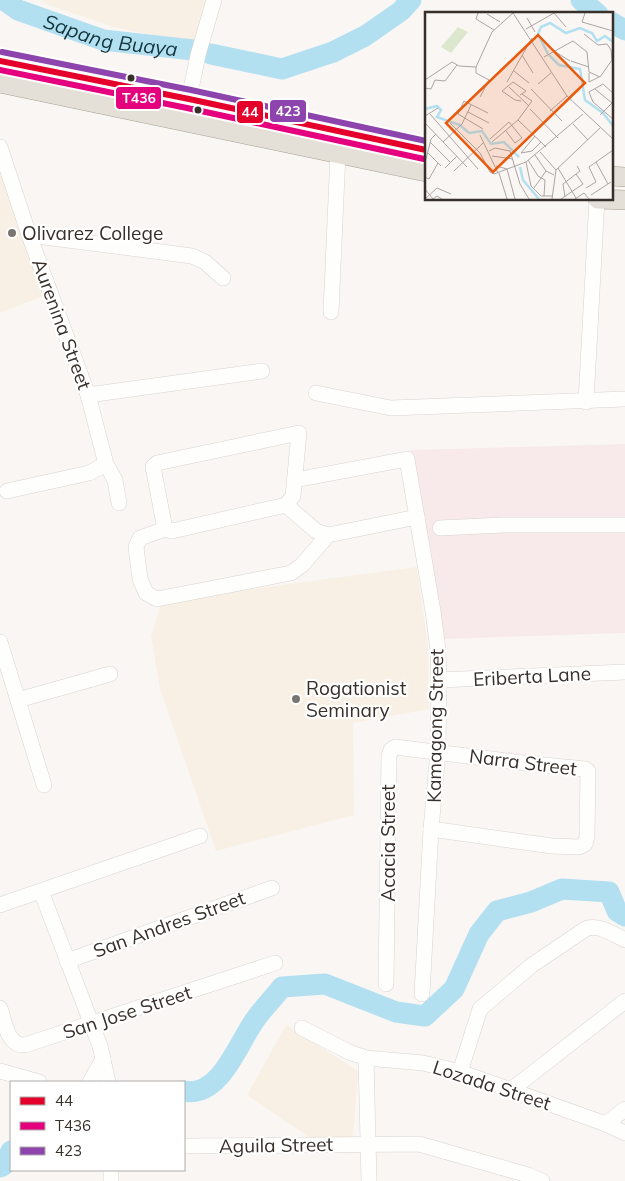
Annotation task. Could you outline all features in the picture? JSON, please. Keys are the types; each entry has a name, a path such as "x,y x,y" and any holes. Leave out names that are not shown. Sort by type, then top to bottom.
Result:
{"main road":[{"path":"0,61 425,150"},
{"path":"0,83 425,172"},
{"path":"612,176 625,178"},
{"path":"612,200 625,200"}],"street":[{"path":"189,99 198,55 214,0"},
{"name":"Aurenina Street","path":"0,147 29,235 88,395 106,464 115,480 119,503"},
{"path":"331,312 338,153"},
{"path":"586,402 598,200"},
{"path":"29,235 192,256 205,262 223,278"},
{"path":"88,395 262,370"},
{"path":"316,393 391,408 625,399"},
{"path":"165,529 153,467 157,463 299,433 293,496 286,505 172,531 165,529 140,538 136,547 140,580 146,593 157,599 291,573 302,565 328,535"},
{"name":"Kamagong Street","path":"295,480 406,459 433,611 438,650 439,680 438,752 431,829 422,994"},
{"path":"7,491 89,473 106,464"},
{"path":"286,505 316,531 328,535 417,517"},
{"path":"440,528 504,525 625,525"},
{"path":"0,642 44,784"},
{"name":"Eriberta Lane","path":"439,680 625,672"},
{"path":"18,700 110,674"},
{"name":"Acacia Street","path":"386,984 388,756 395,747 438,752"},
{"name":"Narra Street","path":"431,829 552,846 579,847 585,844 587,837 588,774 586,769 438,752"},
{"path":"0,905 200,836"},
{"name":"San Andres Street","path":"67,961 272,888"},
{"path":"41,891 91,1024 103,1060 107,1080"},
{"path":"460,1072 480,1008 532,965 587,928 594,926 625,940"},
{"name":"San Jose Street","path":"0,1008 3,1026 11,1039 20,1046 276,964"},
{"path":"511,1090 625,1001"},
{"name":"Lozada Street","path":"302,1028 349,1052 366,1058 423,1063 460,1072 606,1124 625,1133"},
{"path":"366,1058 369,1181"},
{"path":"91,1081 103,1060"},
{"path":"0,1071 35,1081"},
{"path":"606,1124 625,1109"},
{"name":"Aguila Street","path":"185,1146 419,1144 528,1175 542,1181"}],"shaded area":[{"path":"40,0 209,0 196,45 114,27 51,6"},
{"name":"Olivarez College","path":"0,171 46,295 0,313"},
{"path":"625,444 625,633 442,639 411,450"},
{"name":"Rogationist Seminary","path":"417,567 428,646 429,709 353,723 354,815 216,851 160,689 151,636 162,601"},
{"path":"286,1025 358,1071 353,1137 310,1138 247,1095"}],"waterway":[{"name":"Sapang Buaya","path":"4,0 18,10 103,40 193,50"},
{"name":"Sapang Buaya","path":"211,54 282,69 333,52 365,36 401,11 411,0"},
{"name":"Sapang Buaya","path":"581,0 596,12"},
{"name":"Sapang Buaya","path":"612,23 625,30"},
{"path":"185,1091 196,1091 207,1087 216,1080 225,1070 254,1021 282,987 325,984 396,1012 425,1016 454,989 479,934 497,911 531,902 562,889 609,892 617,911 625,916"},
{"path":"0,1167 4,1165 10,1153"}],"transit line":[{"name":"423","path":"2,52 191,90 425,141"},
{"name":"44","path":"0,61 425,150"},
{"name":"T436","path":"0,70 424,159"}],"place":[{"name":"Olivarez College","path":"12,233"},
{"name":"Rogationist Seminary","path":"296,699"}]}
